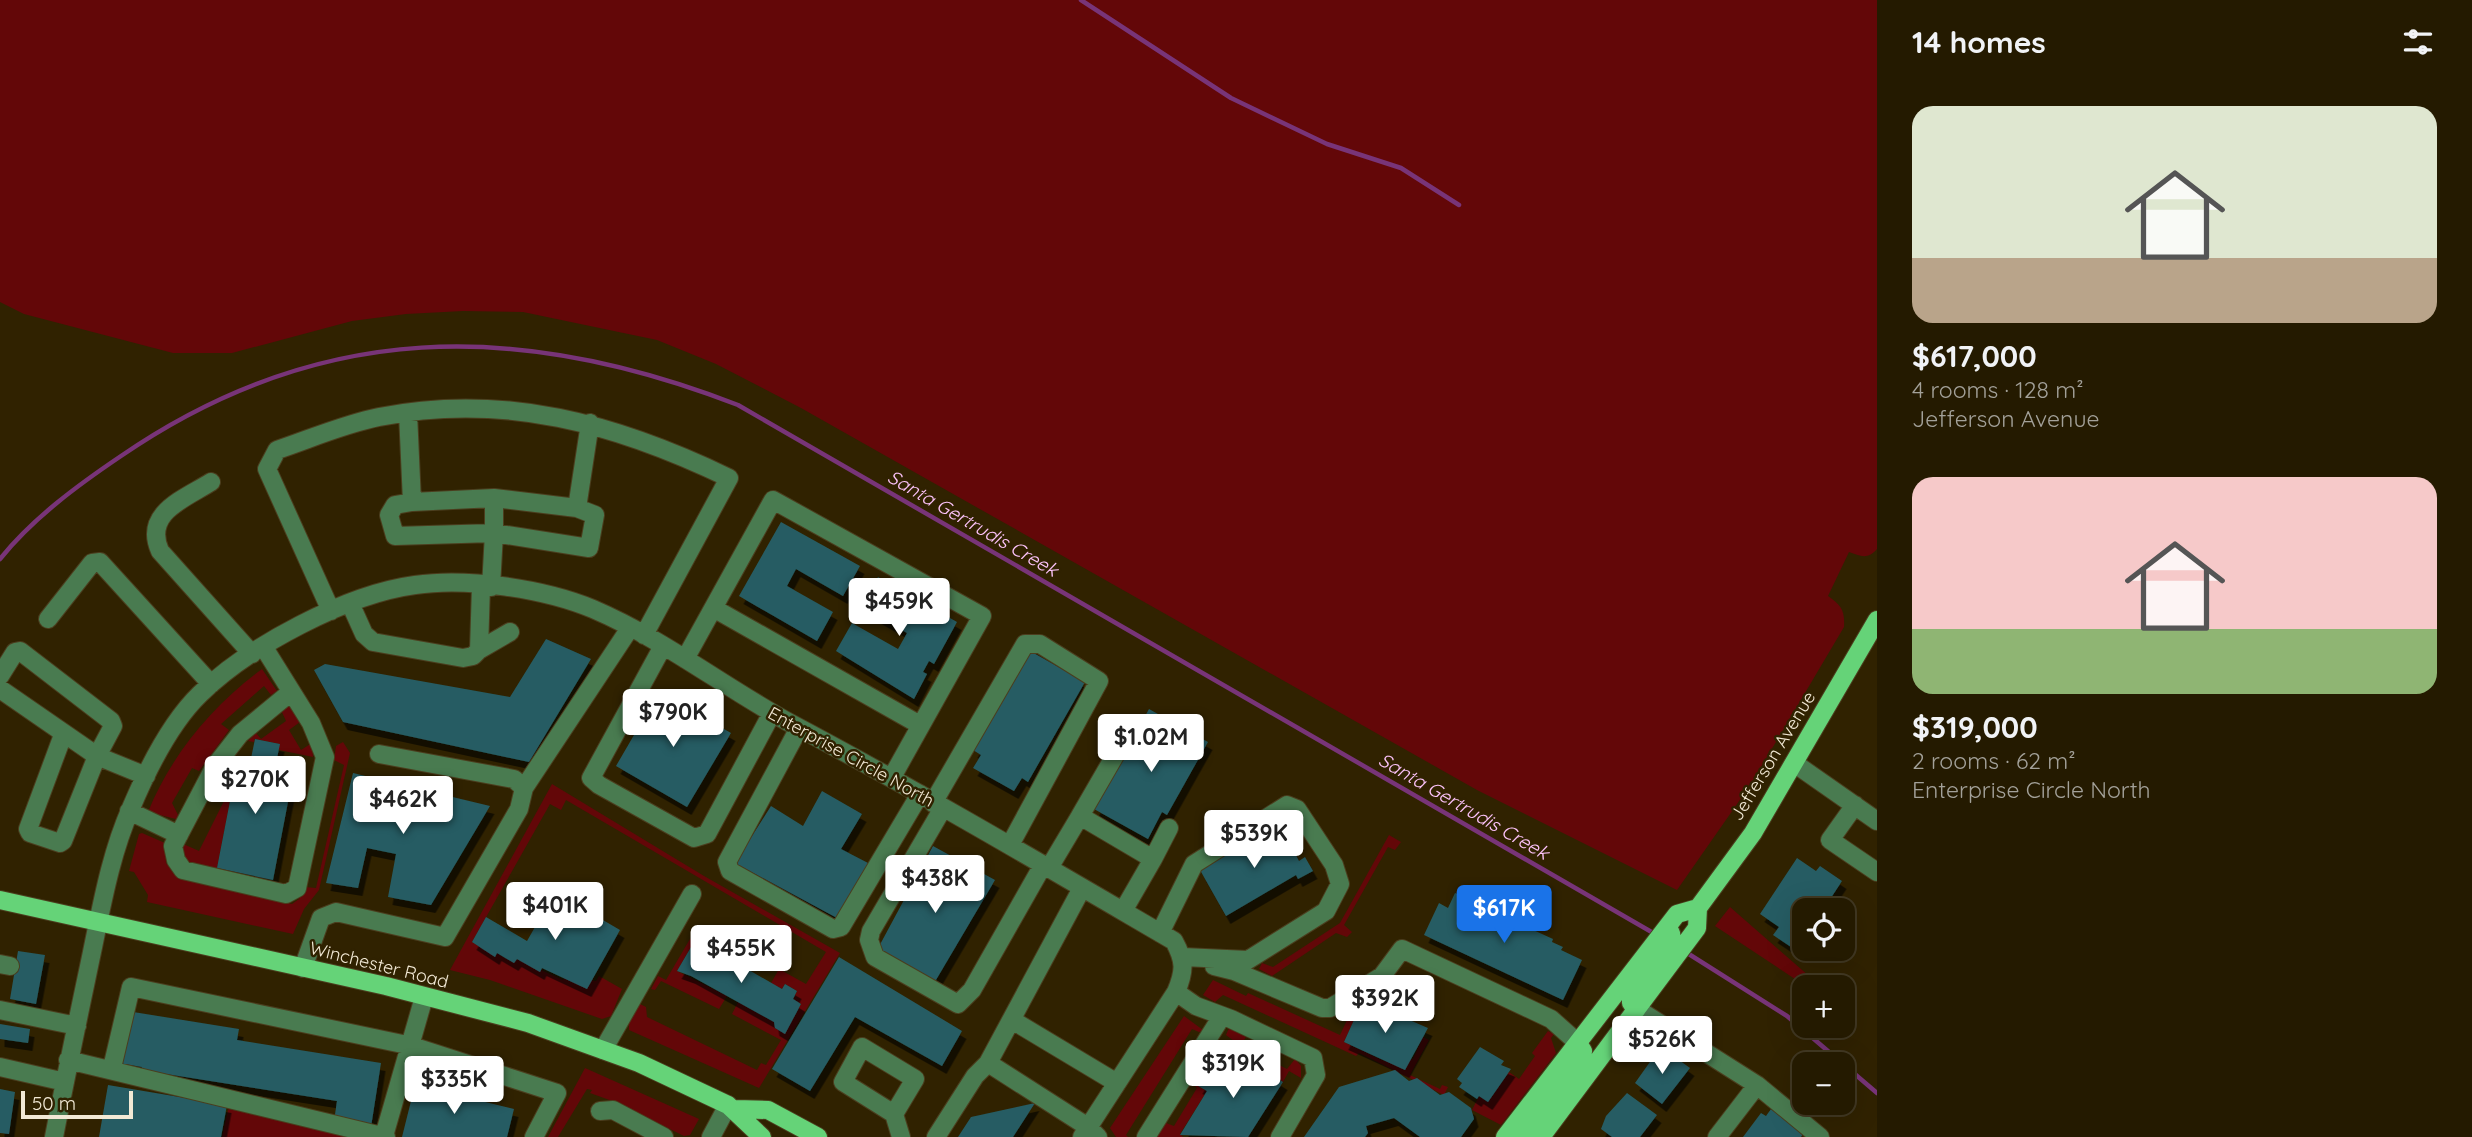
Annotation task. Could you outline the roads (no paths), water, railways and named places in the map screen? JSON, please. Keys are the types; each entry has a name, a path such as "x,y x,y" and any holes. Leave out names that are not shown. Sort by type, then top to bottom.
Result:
{"main road":[{"name":"Jefferson Avenue","path":"1505,1137 1578,1043 1696,928 1698,908 1753,833 1877,620"},
{"name":"Winchester Road","path":"0,901 303,968 528,1023 603,1050 731,1107 768,1110 818,1137"},
{"name":"Jefferson Avenue","path":"1539,1136 1637,1009 1647,974 1670,923 1677,914 1698,908"},
{"path":"1539,1136 1582,1060 1583,1051 1578,1043"},
{"name":"Winchester Road","path":"731,1107 762,1137"}],"street":[{"path":"303,968 321,918 336,912 445,937 519,808 524,788 637,631 729,478 669,449 590,423 504,409 377,417 277,450 267,469 331,611"},
{"path":"408,413 412,502"},
{"path":"577,508 590,423"},
{"path":"211,482 168,509 155,526 155,538 160,551 258,650 291,692 311,723 325,757 294,892 286,894 189,873 179,865 174,852 179,835 215,766 240,734 291,692"},
{"path":"479,650 494,533 494,498"},
{"path":"494,498 577,508 595,515 589,548 494,533 395,536 389,516 395,505 412,502 494,498"},
{"path":"685,659 773,500 982,616 892,777"},
{"path":"48,619 92,563 100,562 211,684"},
{"name":"Enterprise Circle North","path":"54,1137 98,924 129,811 146,776 197,696 258,650 331,611 415,584 486,586 543,593 591,608 637,631 772,713 892,777 1174,941 1183,957"},
{"path":"350,603 364,634 373,642 463,658 473,656 510,632"},
{"path":"715,609 920,725"},
{"path":"1010,845 1099,681 1040,644 1025,644 932,802 872,931 869,940 875,957 958,1004 972,990 1080,816 1132,726"},
{"path":"663,646 591,778 600,786 694,838 706,834 772,713"},
{"path":"0,676 15,652 20,651 111,721 113,726 97,756 64,841 60,843 30,833 28,829 63,735"},
{"path":"0,689 97,756 146,776"},
{"path":"799,728 727,862 730,871 833,929 841,927 932,802"},
{"path":"379,754 514,779 524,788"},
{"path":"1794,763 1877,821"},
{"path":"1160,933 1194,864 1287,805 1297,808 1334,865 1340,884 1326,911 1248,960 1183,957"},
{"path":"1854,805 1830,840 1877,872"},
{"path":"129,811 179,835"},
{"path":"1080,816 1153,859"},
{"path":"1123,911 1169,828"},
{"path":"936,1137 975,1076 988,1063 1082,888"},
{"path":"603,1050 692,894"},
{"path":"1183,957 1234,971 1322,1008 1338,1004 1382,976 1402,949 1551,1019 1578,1043"},
{"path":"988,1063 1090,1134 1117,1083 1176,992 1184,974 1183,957"},
{"path":"112,1068 131,987 412,1046 557,1093 534,1137"},
{"path":"1176,992 1196,1006 1313,1058 1316,1075 1280,1137"},
{"path":"68,1060 112,1068 386,1136 424,997"},
{"path":"1637,1009 1757,1085 1820,1137"},
{"path":"0,1010 77,1026"},
{"path":"1146,1137 1199,1057 1222,1016"},
{"path":"1012,1020 1117,1083"},
{"path":"1199,1057 1220,1070"},
{"path":"0,1067 65,1082"},
{"path":"1717,1137 1757,1085"},
{"path":"711,1137 731,1107"},
{"path":"600,1111 613,1110 658,1136"},
{"path":"894,1114 901,1137"}],"waterway":[{"path":"1081,0 1231,98 1327,144 1401,168 1459,205"},
{"name":"Santa Gertrudis Creek","path":"0,559 57,503 121,456 195,411 270,379 345,358 422,348 499,348 577,358 657,377 738,405 1655,934"},
{"name":"Santa Gertrudis Creek","path":"1684,951 1787,1016 1877,1093"}]}
